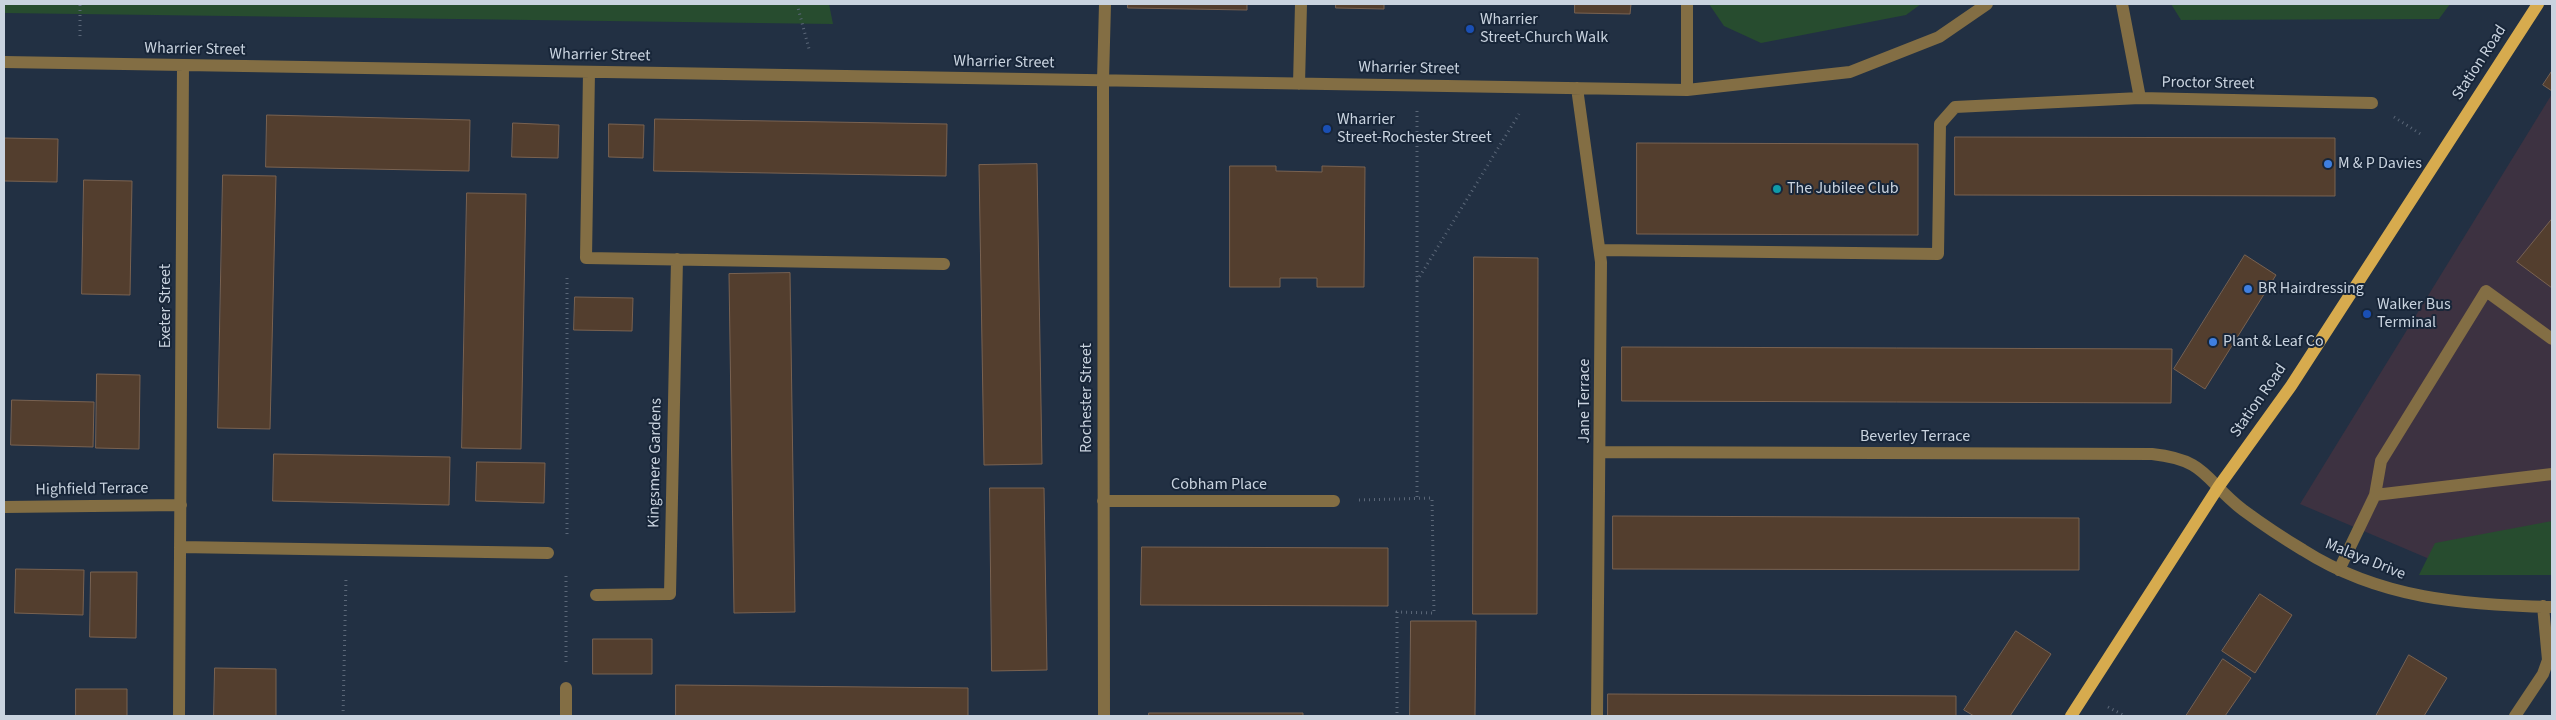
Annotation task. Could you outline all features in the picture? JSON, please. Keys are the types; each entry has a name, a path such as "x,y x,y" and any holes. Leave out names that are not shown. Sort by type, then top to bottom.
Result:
{"main road":[{"name":"Station Road","path":"2071,716 2218,486 2291,386 2538,4"}],"street":[{"name":"Rochester Street","path":"1104,716 1103,80 1106,4"},
{"path":"1299,84 1301,4"},
{"path":"1687,4 1687,90"},
{"name":"Wharrier Street","path":"4,62 1687,90 1850,72 1939,37 1987,4"},
{"name":"Proctor Street","path":"2122,4 2140,98 2372,103"},
{"name":"Exeter Street","path":"179,716 183,66"},
{"path":"589,72 586,258 944,264"},
{"name":"Jane Terrace","path":"1577,88 1600,250 1601,452 1597,716"},
{"path":"1600,250 1938,254 1940,124 1955,107 2140,98"},
{"name":"Kingsmere Gardens","path":"596,595 670,594 677,259"},
{"path":"2339,570 2375,495 2381,461 2486,291 2552,339"},
{"name":"Beverley Terrace","path":"1601,452 2152,454 2185,460 2199,467 2218,486"},
{"path":"2375,495 2552,474"},
{"name":"Malaya Drive","path":"2218,486 2242,509 2304,551 2339,570 2381,587 2413,596 2446,600 2548,606"},
{"name":"Cobham Place","path":"1103,501 1334,501"},
{"name":"Highfield Terrace","path":"4,507 181,505"},
{"path":"180,547 548,553"},
{"path":"2515,716 2543,674 2548,660 2548,606"},
{"path":"566,688 566,716"}],"path":[{"path":"797,4 816,76"},
{"path":"1417,86 1417,498"},
{"path":"1417,282 1535,88"},
{"path":"2372,103 2443,149"},
{"path":"567,543 567,259 586,258"},
{"path":"1334,501 1432,498 1434,613 1396,612 1398,716"},
{"path":"343,716 346,549"},
{"path":"566,688 567,563"}],"shaded area":[{"path":"2552,94 2552,573 2453,569 2300,504"}],"green space":[{"path":"4,4 829,4 833,24 4,13"},
{"path":"1709,4 1921,4 1906,15 1761,43 1724,26"},
{"path":"2171,4 2450,4 2439,19 2181,20"},
{"path":"2552,521 2552,575 2419,575 2435,543"}],"building":[{"path":"1128,4 1247,4 1247,10 1128,8"},
{"path":"1336,4 1384,4 1384,9 1336,8"},
{"path":"1575,4 1631,4 1630,14 1575,13"},
{"path":"2552,71 2552,91 2543,85"},
{"path":"267,115 470,120 469,171 266,167"},
{"path":"655,119 947,124 946,176 654,171"},
{"path":"513,123 559,125 558,158 512,157"},
{"path":"609,124 644,125 643,158 609,157"},
{"path":"1955,137 2335,138 2335,196 1955,195"},
{"path":"4,138 58,139 57,182 4,181"},
{"name":"The Jubilee Club","path":"1637,143 1918,144 1918,235 1637,234"},
{"path":"1037,164 1042,464 984,465 979,165"},
{"path":"1230,166 1276,166 1276,171 1322,172 1322,166 1365,167 1364,287 1317,287 1317,278 1280,278 1280,287 1230,287"},
{"path":"223,175 276,176 270,429 218,428"},
{"path":"84,180 132,181 130,295 82,294"},
{"path":"467,193 526,194 521,449 462,448"},
{"path":"2552,219 2552,288 2517,262"},
{"path":"2245,255 2276,275 2205,389 2174,369"},
{"path":"1474,257 1538,258 1537,614 1473,614"},
{"path":"790,273 795,612 734,613 729,274"},
{"path":"575,297 633,298 632,331 574,330"},
{"path":"1622,347 2172,349 2171,403 1622,401"},
{"path":"97,374 140,375 139,449 96,448"},
{"path":"12,400 94,402 93,447 11,445"},
{"path":"274,454 450,457 449,505 273,501"},
{"path":"477,462 545,463 544,503 476,501"},
{"path":"990,488 1044,488 1047,670 992,671"},
{"path":"1613,516 2079,518 2079,570 1613,569"},
{"path":"1142,547 1388,548 1388,606 1141,605"},
{"path":"16,569 84,570 83,615 15,613"},
{"path":"91,572 137,572 136,638 90,637"},
{"path":"2260,594 2292,615 2255,673 2222,651"},
{"path":"1411,621 1476,621 1475,716 1410,716"},
{"path":"2016,631 2051,654 2010,716 1974,716 1964,710"},
{"path":"593,639 652,639 652,674 593,674"},
{"path":"2409,655 2447,678 2424,716 2376,716"},
{"path":"2223,659 2251,678 2225,716 2186,716"},
{"path":"215,668 276,669 276,716 214,716"},
{"path":"676,685 968,688 968,716 676,716"},
{"path":"76,689 127,689 127,716 76,716"},
{"path":"1608,694 1956,696 1956,716 1608,716"},
{"path":"1149,713 1303,713 1303,716 1149,716"}],"place":[{"name":"Wharrier Street-Church Walk","path":"1470,29"},
{"name":"Wharrier Street-Rochester Street","path":"1327,129"},
{"name":"M & P Davies","path":"2328,164"},
{"name":"The Jubilee Club","path":"1777,189"},
{"name":"BR Hairdressing","path":"2248,289"},
{"name":"Walker Bus Terminal","path":"2367,314"},
{"name":"Plant & Leaf Co","path":"2213,342"}]}
